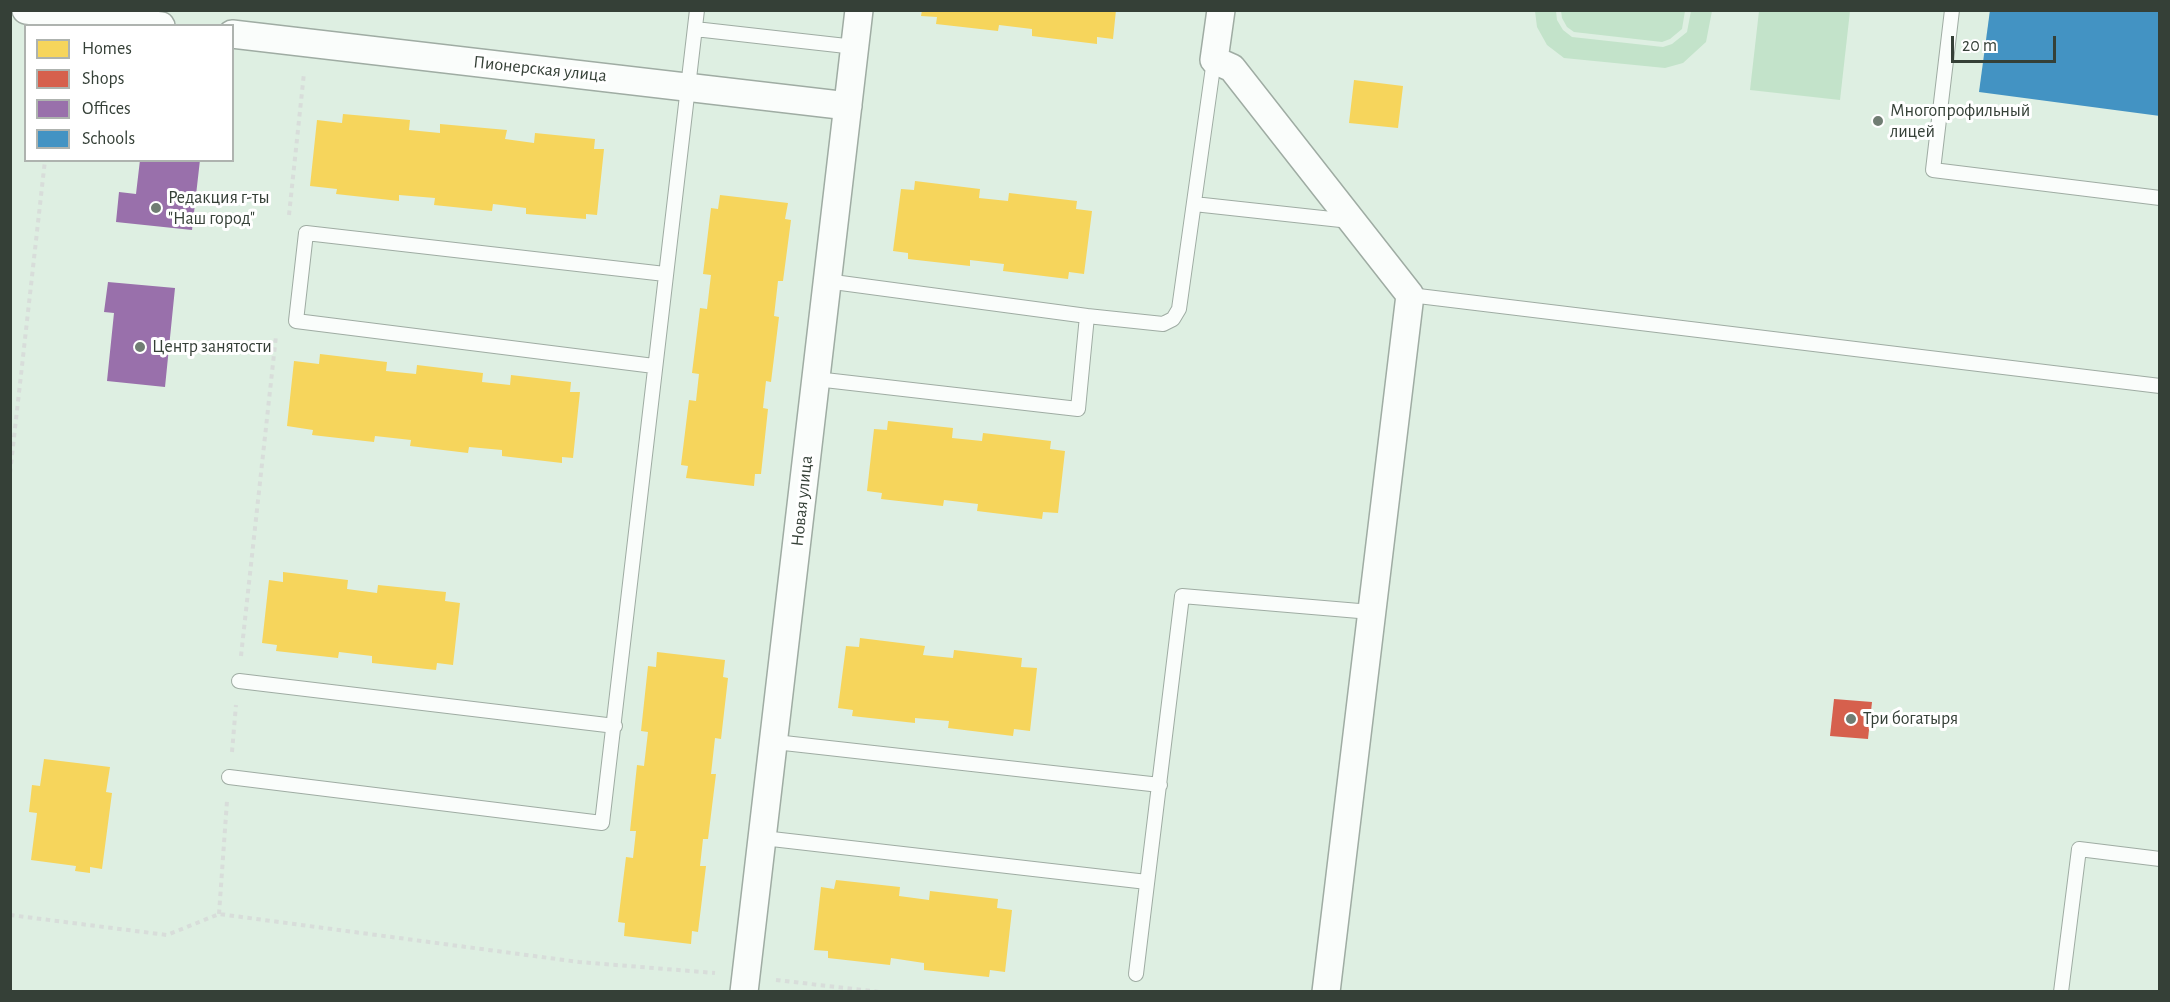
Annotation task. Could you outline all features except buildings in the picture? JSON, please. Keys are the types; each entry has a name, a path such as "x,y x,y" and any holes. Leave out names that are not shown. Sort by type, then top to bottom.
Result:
{"street":[{"path":"26,10 144,24"},
{"name":"Новая улица","path":"745,984 764,838 826,281 859,10"},
{"path":"1221,10 1214,60 1232,68 1410,295 1326,992"},
{"name":"Пионерская улица","path":"234,34 848,106"}],"lane":[{"path":"229,777 602,823 697,10"},
{"path":"1952,10 1933,170 2160,198"},
{"path":"695,29 855,47"},
{"path":"826,281 1087,316 1163,324 1173,319 1179,309 1214,60"},
{"path":"1194,204 1352,222"},
{"path":"654,366 296,321 306,233 665,274"},
{"path":"1410,295 2160,386"},
{"path":"816,379 1078,409 1087,316"},
{"path":"1136,974 1182,596 1371,612"},
{"path":"239,681 615,726"},
{"path":"775,742 1160,785"},
{"path":"764,838 1147,882"},
{"path":"2065,991 2079,849 2160,859"}],"path":[{"path":"288,220 308,43"},
{"path":"10,473 45,162"},
{"path":"219,914 229,777 277,326"},
{"path":"10,915 167,935 219,914 745,984 880,992"}],"green space":[{"path":"1561,10 1685,11 1682,29 1670,39 1662,42 1574,32 1567,27"},
{"path":"1535,11 1556,11 1557,20 1563,30 1572,37 1663,47 1672,44 1687,32 1691,11 1712,11 1706,42 1683,63 1665,68 1564,58 1547,45 1537,27"},
{"path":"1759,11 1850,11 1840,100 1750,90"}],"place":[{"name":"Многопрофильный лицей","path":"1878,121"},
{"name":"Редакция г-ты \"Наш город\"","path":"156,208"},
{"name":"Центр занятости","path":"140,347"},
{"name":"Три богатыря","path":"1851,719"}]}
